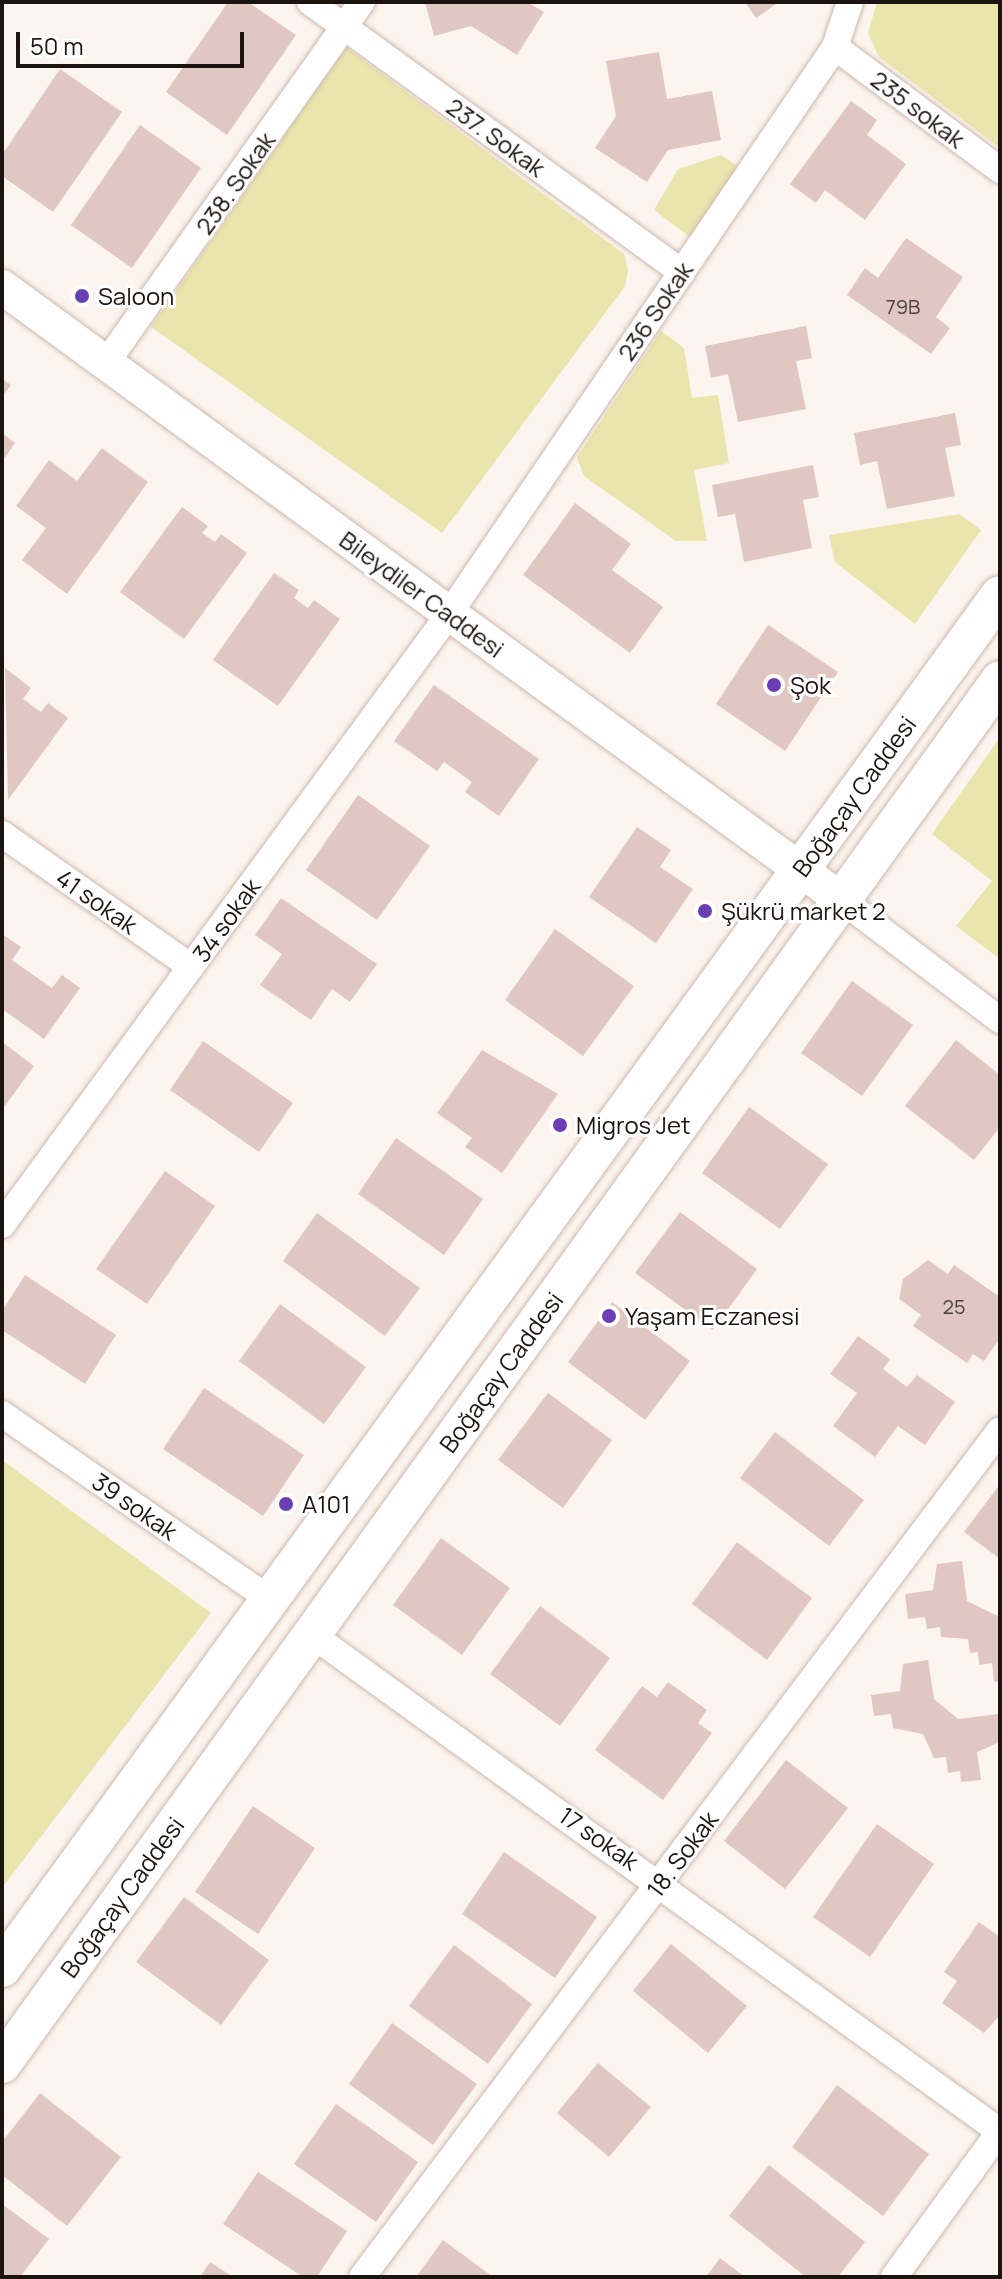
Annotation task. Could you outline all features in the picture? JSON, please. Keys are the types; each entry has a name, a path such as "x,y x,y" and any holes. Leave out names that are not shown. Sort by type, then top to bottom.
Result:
{"main road":[{"name":"Boğaçay Caddesi","path":"2,1968 1000,595"},
{"name":"Boğaçay Caddesi","path":"2,2064 1000,680"}],"street":[{"name":"237. Sokak","path":"310,2 682,272"},
{"name":"238. Sokak","path":"106,363 362,2"},
{"name":"236 Sokak","path":"449,614 835,47 850,2"},
{"name":"235 sokak","path":"835,47 1000,170"},
{"name":"Bileydiler Caddesi","path":"2,287 843,901"},
{"name":"34 sokak","path":"2,1225 449,614"},
{"name":"41 sokak","path":"2,834 191,967"},
{"path":"843,901 1000,1020"},
{"name":"39 sokak","path":"2,1414 269,1599"},
{"name":"18. Sokak","path":"362,2277 1000,1430"},
{"name":"17 sokak","path":"311,1634 662,1882 1000,2131"},
{"path":"894,2277 1000,2131"}],"shaded area":[{"path":"877,2 1000,2 1000,148 879,57 868,33"},
{"path":"346,47 624,254 628,270 625,286 442,533 151,327"},
{"path":"721,155 742,169 694,240 654,210 678,169"},
{"path":"661,331 684,348 692,398 718,395 729,463 694,470 707,541 676,541 584,476 577,457"},
{"path":"959,514 981,530 915,624 835,562 829,535"},
{"path":"1000,737 1000,959 956,926 992,881 932,834"},
{"path":"2,1460 211,1613 2,1888"}],"building":[{"path":"228,2 248,2 296,35 227,135 166,92"},
{"path":"425,2 527,2 544,12 517,55 471,26 434,36"},
{"path":"745,2 779,2 756,18"},
{"path":"659,52 667,99 712,91 721,140 668,150 647,182 595,148 616,116 606,61"},
{"path":"60,69 122,112 53,212 2,176 2,155"},
{"path":"851,101 877,120 867,135 906,164 865,220 825,190 816,203 790,184"},
{"path":"140,125 201,168 132,268 71,225"},
{"path":"906,238 963,277 936,317 950,328 931,354 847,295 865,268 878,278"},
{"path":"806,326 812,358 796,361 806,409 738,422 728,374 711,378 705,346"},
{"path":"2,379 11,385 2,397"},
{"path":"955,413 961,445 945,448 955,496 887,509 877,461 860,465 854,433"},
{"path":"2,433 15,443 2,462"},
{"path":"102,448 148,482 67,594 22,560 46,528 16,506 49,460 77,481"},
{"path":"813,465 819,497 803,500 812,548 744,562 735,514 718,517 712,485"},
{"path":"575,503 631,544 612,570 663,607 630,653 523,575"},
{"path":"182,507 208,526 202,533 215,542 221,534 247,553 184,639 120,592"},
{"path":"274,573 299,590 294,598 308,608 314,600 340,619 278,706 213,660"},
{"path":"768,625 838,672 785,751 716,704"},
{"path":"5,668 31,688 23,699 41,712 48,703 68,718 8,800"},
{"path":"434,685 539,759 499,816 465,792 472,782 444,762 437,771 394,741"},
{"path":"358,795 430,846 377,920 306,870"},
{"path":"637,827 671,850 660,867 693,889 656,943 589,897"},
{"path":"281,898 377,964 350,1002 332,989 311,1020 260,985 282,954 255,935"},
{"path":"555,929 634,986 583,1056 505,1000"},
{"path":"2,934 21,947 12,960 52,988 62,975 80,988 44,1039 2,1009"},
{"path":"852,981 913,1025 862,1096 801,1053"},
{"path":"956,1040 1000,1075 1000,1127 974,1160 905,1106"},
{"path":"203,1041 293,1103 259,1152 170,1090"},
{"path":"2,1042 34,1066 2,1110"},
{"path":"482,1050 558,1094 502,1173 465,1147 472,1138 437,1113"},
{"path":"749,1107 828,1164 780,1229 702,1173"},
{"path":"396,1138 483,1199 444,1255 358,1194"},
{"path":"165,1171 215,1206 147,1304 96,1269"},
{"path":"680,1212 757,1269 713,1330 635,1273"},
{"path":"317,1213 420,1288 385,1336 283,1261"},
{"path":"928,1260 948,1274 954,1265 1000,1297 1000,1338 984,1361 973,1354 967,1363 913,1326 921,1315 899,1299 903,1279"},
{"path":"25,1275 116,1335 85,1384 2,1330 2,1311"},
{"path":"612,1302 690,1361 645,1420 568,1362"},
{"path":"280,1304 366,1367 324,1424 239,1361"},
{"path":"858,1336 890,1359 883,1369 907,1387 917,1375 955,1402 925,1445 898,1426 875,1457 833,1426 857,1393 830,1374"},
{"path":"204,1388 304,1455 263,1516 163,1449"},
{"path":"548,1393 612,1440 563,1508 498,1460"},
{"path":"775,1432 864,1500 829,1546 740,1478"},
{"path":"1000,1484 1000,1559 964,1532"},
{"path":"441,1538 510,1588 462,1655 393,1605"},
{"path":"737,1542 812,1598 767,1660 692,1604"},
{"path":"962,1561 967,1601 1000,1617 1000,1681 994,1682 992,1663 979,1665 978,1652 970,1653 968,1639 941,1637 940,1627 927,1629 925,1617 908,1619 905,1594 933,1590 937,1564"},
{"path":"540,1606 610,1658 560,1726 490,1674"},
{"path":"928,1660 934,1699 958,1719 998,1714 1000,1742 977,1752 981,1780 961,1782 960,1771 948,1773 946,1757 934,1758 923,1734 893,1728 891,1714 874,1716 871,1695 900,1691 903,1664"},
{"path":"668,1682 707,1710 698,1723 712,1733 663,1800 595,1750 642,1686 657,1697"},
{"path":"786,1760 848,1808 785,1889 724,1841"},
{"path":"253,1806 315,1848 258,1934 195,1892"},
{"path":"877,1824 934,1864 870,1957 813,1917"},
{"path":"504,1852 597,1917 555,1978 462,1914"},
{"path":"184,1897 269,1960 221,2025 136,1962"},
{"path":"979,1922 1000,1937 1000,2015 984,2033 942,2003 957,1981 944,1972"},
{"path":"671,1944 747,2006 708,2053 633,1991"},
{"path":"454,1945 532,2004 488,2064 409,2006"},
{"path":"392,2023 477,2084 433,2145 349,2084"},
{"path":"598,2063 651,2107 609,2157 557,2113"},
{"path":"837,2085 929,2154 883,2216 792,2147"},
{"path":"40,2093 121,2157 67,2226 2,2175 2,2142"},
{"path":"336,2104 418,2162 376,2222 294,2164"},
{"path":"769,2165 865,2242 838,2277 806,2277 729,2216"},
{"path":"258,2172 347,2231 317,2277 303,2277 223,2224"},
{"path":"2,2204 49,2239 20,2277 2,2277"},
{"path":"443,2240 493,2277 416,2277"},
{"path":"720,2258 745,2277 706,2277"},
{"path":"210,2262 233,2277 200,2277"}],"place":[{"name":"Saloon","path":"82,296"},
{"name":"Şok","path":"774,685"},
{"name":"Şükrü market 2","path":"705,911"},
{"name":"Migros Jet","path":"560,1125"},
{"name":"Yaşam Eczanesi","path":"609,1316"},
{"name":"A101","path":"286,1504"}]}
